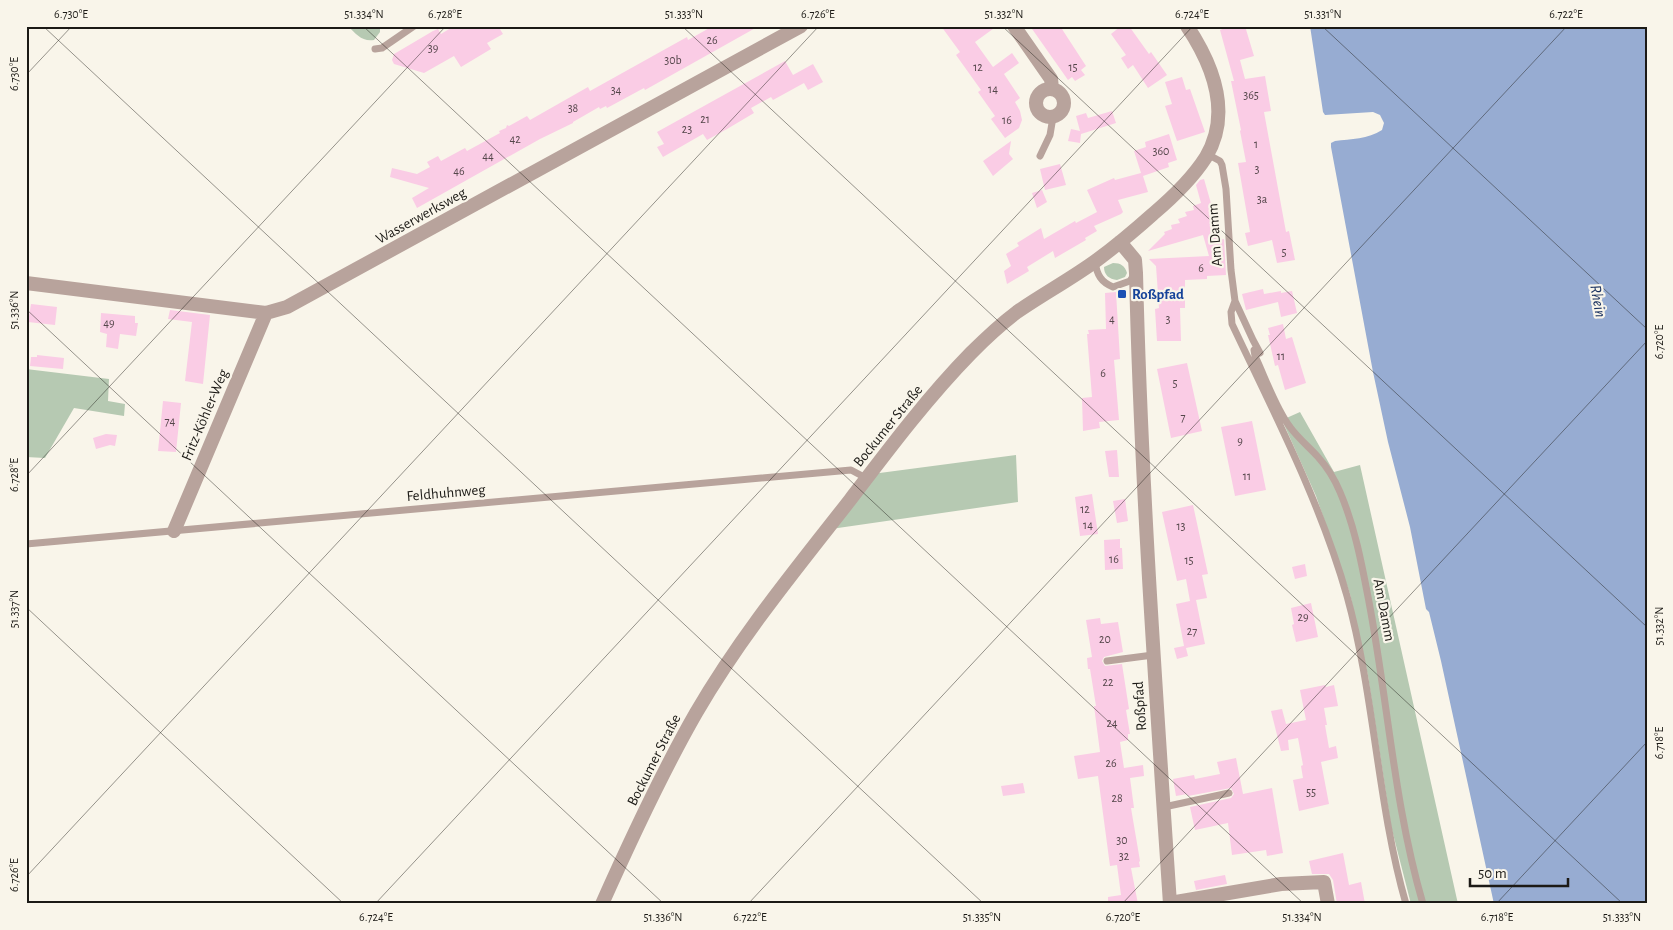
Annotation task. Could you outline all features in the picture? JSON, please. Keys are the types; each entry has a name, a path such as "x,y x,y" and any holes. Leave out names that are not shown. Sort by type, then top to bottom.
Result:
{"street":[{"name":"Wasserwerksweg","path":"26,283 266,313 287,307 303,300 801,26"},
{"path":"1014,26 1051,79 1052,88"},
{"name":"Bockumer Straße","path":"602,904 668,764 697,711 730,660 781,588 866,478 934,395 970,354 990,335 1014,314 1095,262 1175,195 1197,170 1215,138 1217,92 1211,68 1201,47 1187,26"},
{"path":"1052,88 1061,94 1064,103 1061,112 1052,117 1042,115 1037,109 1036,104 1038,94 1043,90 1052,88"},
{"name":"Roßpfad","path":"1120,242 1135,260 1136,273 1138,365 1153,655 1170,903 1281,884 1324,882 1328,904"},
{"name":"Fritz-Köhler-Weg","path":"174,531 266,313"}],"lane":[{"path":"375,49 382,48 414,26"},
{"path":"1040,156 1050,135 1052,117"},
{"name":"Am Damm","path":"1207,154 1220,161 1222,165 1226,189 1231,270 1235,301 1259,350 1254,350 1254,356 1286,423 1327,469 1340,492 1351,523 1359,551 1380,660 1390,744 1406,835 1423,904"},
{"path":"1095,262 1097,274 1105,284 1113,287 1130,281 1136,273"},
{"path":"1235,301 1231,312 1232,324 1313,498 1347,597 1367,684 1384,807 1406,904"},
{"name":"Feldhuhnweg","path":"26,544 851,470 866,478"},
{"path":"1108,661 1153,655"},
{"path":"1164,806 1229,793"}],"green space":[{"path":"348,26 380,26 380,32 374,40 366,40"},
{"path":"1113,263 1124,267 1127,273 1125,277 1117,280 1108,276 1104,267"},
{"path":"26,369 109,379 108,401 125,404 124,416 74,408 45,458 26,457"},
{"path":"1300,412 1334,472 1360,465 1458,904 1411,904 1391,826 1368,676 1350,594 1316,496 1282,420"},
{"path":"1016,455 1018,502 831,529 872,474"}],"water":[{"name":"Rhein","path":"1310,26 1647,26 1647,904 1494,904 1441,661 1429,612 1426,609 1410,527 1388,442 1331,147 1331,143 1335,141 1359,138 1377,133 1382,130 1384,123 1380,115 1373,112 1325,115"}],"building":[{"path":"454,26 498,26 503,34 487,43 491,49 461,67 454,56 424,73 394,64 392,60 394,54 433,31 438,29 441,34"},
{"path":"713,26 759,26 645,90 644,88 607,108 606,106 600,109 599,107 417,208 412,198 429,188 390,177 392,168 417,174 430,167 427,162 438,156 441,161 465,148 467,151 500,133 499,131 506,128 507,125 509,126 527,116 530,120 588,87 590,91 687,37 688,40"},
{"path":"941,26 997,26 975,42 993,67 1012,53 1019,63 1004,74 1020,98 1015,102 1022,120 1019,128 1005,138 991,119 995,116 978,92 981,90 956,55 960,52"},
{"path":"1030,26 1060,26 1086,66 1081,70 1085,75 1075,81 1072,77 1068,80"},
{"path":"1121,26 1129,26 1167,75 1148,88 1133,65 1128,69 1121,58 1126,55 1111,34"},
{"path":"1225,26 1245,26 1254,56 1240,60 1245,79 1265,76 1271,111 1264,112 1286,232 1289,231 1295,260 1277,263 1272,240 1248,246 1245,233 1250,232 1238,163 1246,162 1231,81 1234,81 1220,30 1225,28"},
{"path":"785,61 793,75 813,64 823,82 808,90 804,83 773,100 771,97 751,108 754,113 727,129 707,140 703,134 663,157 657,147 664,144 657,132"},
{"path":"1182,77 1186,90 1190,89 1205,132 1177,141 1165,106 1172,104 1165,82"},
{"path":"1112,111 1116,123 1081,134 1080,143 1068,141 1071,129 1080,131 1076,116 1086,113 1088,118"},
{"path":"1169,134 1177,160 1168,163 1169,167 1143,176 1148,192 1118,200 1123,212 1121,214 1094,226 1097,231 1085,238 1086,240 1055,258 1053,251 1027,267 1029,271 1007,284 1004,271 1011,266 1006,254 1019,246 1017,243 1041,228 1044,239 1075,221 1076,223 1097,212 1087,190 1114,178 1115,180 1141,173 1134,151 1146,147 1145,142"},
{"path":"1011,141 1009,154 1013,159 993,176 983,161"},
{"path":"1060,164 1066,185 1045,190 1040,169"},
{"path":"1204,179 1214,214 1210,215 1218,240 1224,239 1226,275 1207,276 1207,279 1185,280 1185,308 1180,308 1181,341 1157,341 1155,309 1159,308 1156,266 1149,259 1209,256 1203,235 1148,251 1165,234 1164,232 1172,229 1171,225 1180,223 1178,219 1187,216 1185,212 1194,210 1193,206 1201,203 1196,185 1200,180"},
{"path":"1042,190 1047,202 1037,208 1032,193"},
{"path":"1263,289 1264,294 1292,291 1297,313 1281,317 1278,302 1246,310 1242,294"},
{"path":"1116,292 1120,359 1114,360 1119,420 1099,422 1100,428 1083,431 1082,398 1092,397 1087,334 1089,334 1088,330 1106,329 1105,293"},
{"path":"31,304 57,307 55,325 28,322"},
{"path":"170,310 210,315 203,384 185,381 192,322 168,319"},
{"path":"101,313 135,316 135,323 138,323 136,336 120,334 118,349 106,347 107,334 100,332"},
{"path":"1283,324 1286,339 1292,337 1306,383 1285,390 1278,365 1275,366 1268,335 1270,335 1268,328"},
{"path":"37,355 64,358 63,369 30,366 31,357 37,357"},
{"path":"1187,363 1202,431 1171,438 1157,369"},
{"path":"163,401 181,403 176,452 158,451"},
{"path":"1252,421 1266,490 1235,496 1221,427"},
{"path":"106,434 117,435 115,446 110,445 96,449 93,438"},
{"path":"1117,450 1119,477 1109,477 1105,451"},
{"path":"1092,494 1098,534 1080,536 1075,497"},
{"path":"1125,499 1128,521 1117,523 1113,501"},
{"path":"1193,505 1208,574 1202,575 1207,598 1196,600 1205,644 1186,648 1188,656 1177,659 1174,648 1184,646 1176,604 1190,601 1186,579 1177,581 1162,512"},
{"path":"1120,539 1123,569 1105,570 1104,540"},
{"path":"1305,564 1307,576 1295,579 1292,567"},
{"path":"1311,603 1318,637 1296,642 1291,608"},
{"path":"1100,618 1101,624 1118,622 1123,652 1104,657 1102,661 1105,666 1122,664 1129,709 1126,710 1130,734 1128,734 1128,740 1120,742 1124,768 1143,765 1144,776 1130,778 1134,808 1131,808 1140,861 1140,867 1131,868 1138,904 1108,904 1108,897 1121,895 1117,865 1110,866 1098,776 1078,779 1074,756 1100,752 1094,706 1096,706 1090,669 1088,669 1087,658 1092,657 1086,620"},
{"path":"1325,685 1326,687 1334,685 1338,706 1324,708 1329,748 1336,746 1338,758 1321,762 1329,804 1299,811 1293,780 1303,778 1301,766 1303,765 1298,738 1288,740 1289,750 1281,751 1271,711 1282,709 1286,724 1306,720 1300,690"},
{"path":"1236,758 1243,794 1272,788 1283,853 1267,856 1266,850 1232,855 1228,823 1195,830 1190,807 1231,798 1234,794 1231,788 1188,796 1187,794 1176,796 1173,779 1194,775 1195,779 1220,774 1217,762"},
{"path":"1023,783 1025,793 1003,796 1001,786"},
{"path":"1343,853 1349,885 1361,882 1365,904 1337,904 1333,880 1329,874 1312,874 1309,861"},
{"path":"1225,875 1227,884 1196,890 1194,881"}],"place":[{"name":"Roßpfad","path":"1122,294"}]}
